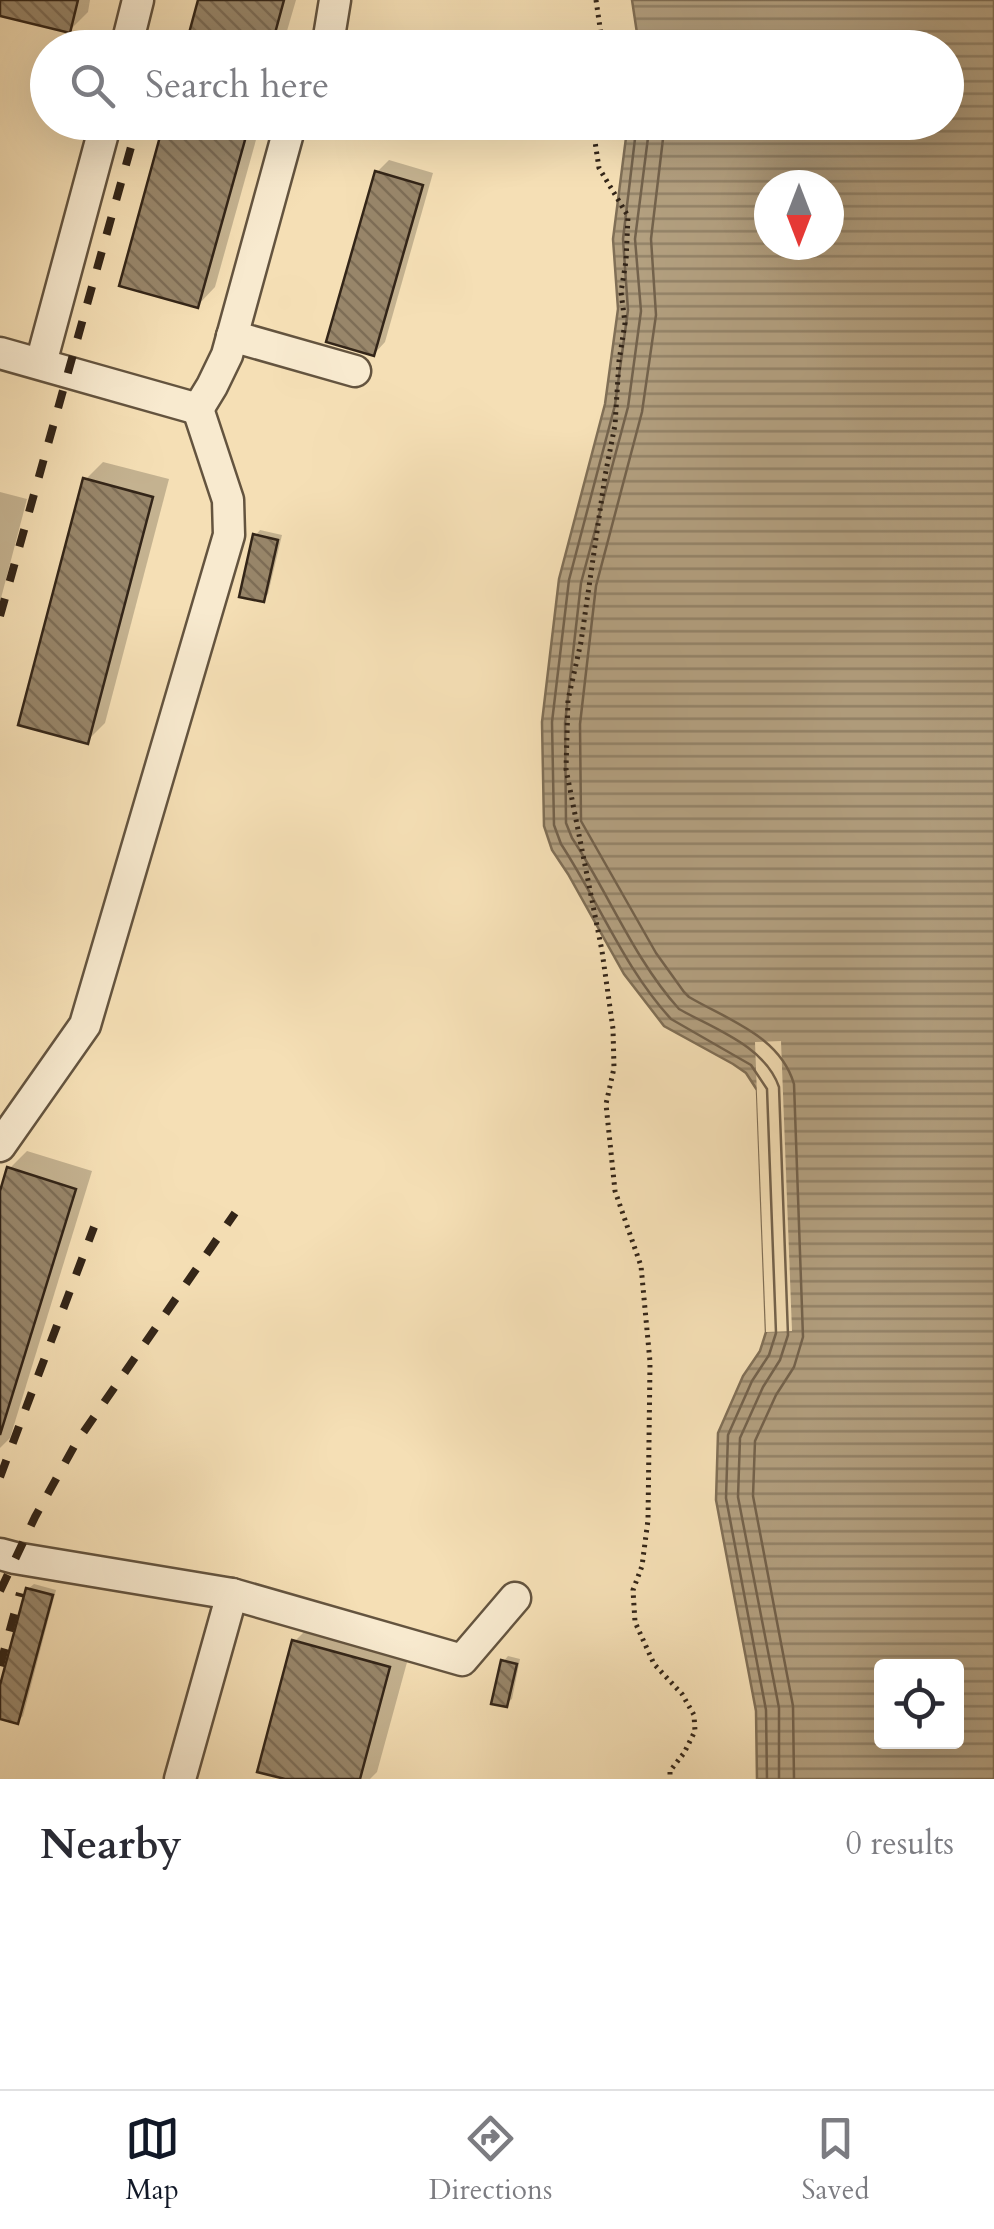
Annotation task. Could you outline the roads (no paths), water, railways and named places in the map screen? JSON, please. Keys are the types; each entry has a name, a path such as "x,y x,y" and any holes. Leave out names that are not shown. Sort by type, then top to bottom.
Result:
{"lane":[{"path":"130,30 138,0"},
{"path":"330,30 335,0"},
{"path":"41,363 101,140"},
{"path":"0,1146 85,1025 229,535 228,500 198,409 226,355 285,140"},
{"path":"232,336 354,371"},
{"path":"0,353 198,409"},
{"path":"0,1554 232,1594 462,1660 515,1598"},
{"path":"180,1779 232,1594"}],"water":[{"path":"632,0 994,0 994,1779 757,1779 756,1711 716,1500 718,1433 766,1332 757,1090 746,1073 733,1064 664,1026 624,974 552,850 544,826 542,722 559,579 605,404 618,309 613,239 626,140 964,140 964,30 637,30"}],"railway":[{"path":"0,616 133,140"},
{"path":"0,1591 76,1443 235,1213"},
{"path":"0,1477 94,1227"},
{"path":"0,1666 20,1593"}]}
